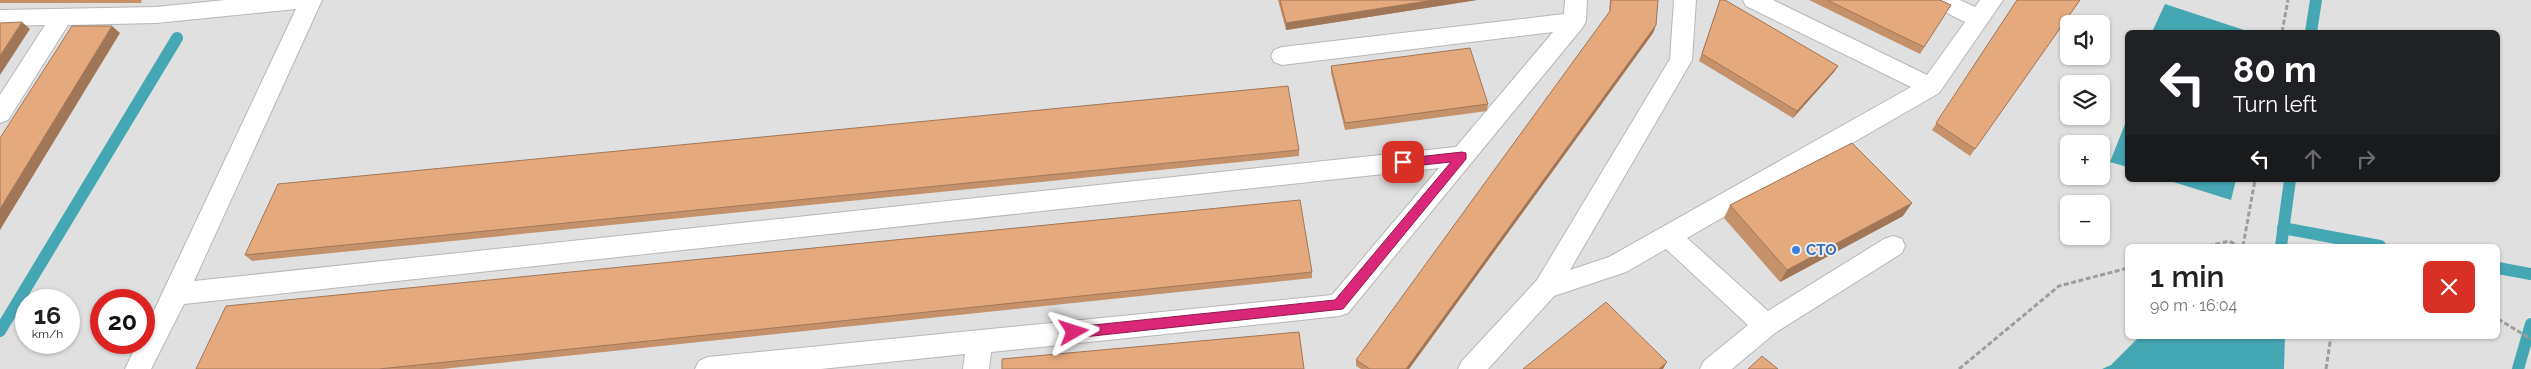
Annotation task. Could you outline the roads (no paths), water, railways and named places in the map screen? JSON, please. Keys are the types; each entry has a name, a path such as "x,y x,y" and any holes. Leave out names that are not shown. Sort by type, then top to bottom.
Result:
{"lane":[{"path":"0,18 156,15 305,0"},
{"path":"138,369 176,294 312,0"},
{"path":"1471,369 1546,288 1681,60 1685,0"},
{"path":"1754,0 1931,87"},
{"path":"1546,288 1617,265 1931,87 1985,10 1941,0"},
{"path":"1282,56 1576,10"},
{"path":"708,369 1339,305 1462,156 1576,10"},
{"path":"0,114 62,17"},
{"path":"176,294 1462,156"},
{"path":"1668,236 1766,325"},
{"path":"1712,369 1766,325 1893,246"},
{"path":"976,369 979,342"}],"water":[{"path":"2165,4 2244,30 2153,30"},
{"path":"2125,124 2125,166 2110,162"},
{"path":"2173,182 2236,182 2231,200"},
{"path":"2137,339 2285,339 2284,369 2102,369 2111,365"}],"waterway":[{"path":"2311,30 2316,0"},
{"path":"0,331 177,38"},
{"path":"2283,228 2290,182"},
{"path":"2281,244 2283,228"},
{"path":"2283,228 2369,244"},
{"path":"2500,268 2531,274"},
{"path":"2518,369 2531,324"}],"place":[{"name":"СТО","path":"1796,250"}]}
